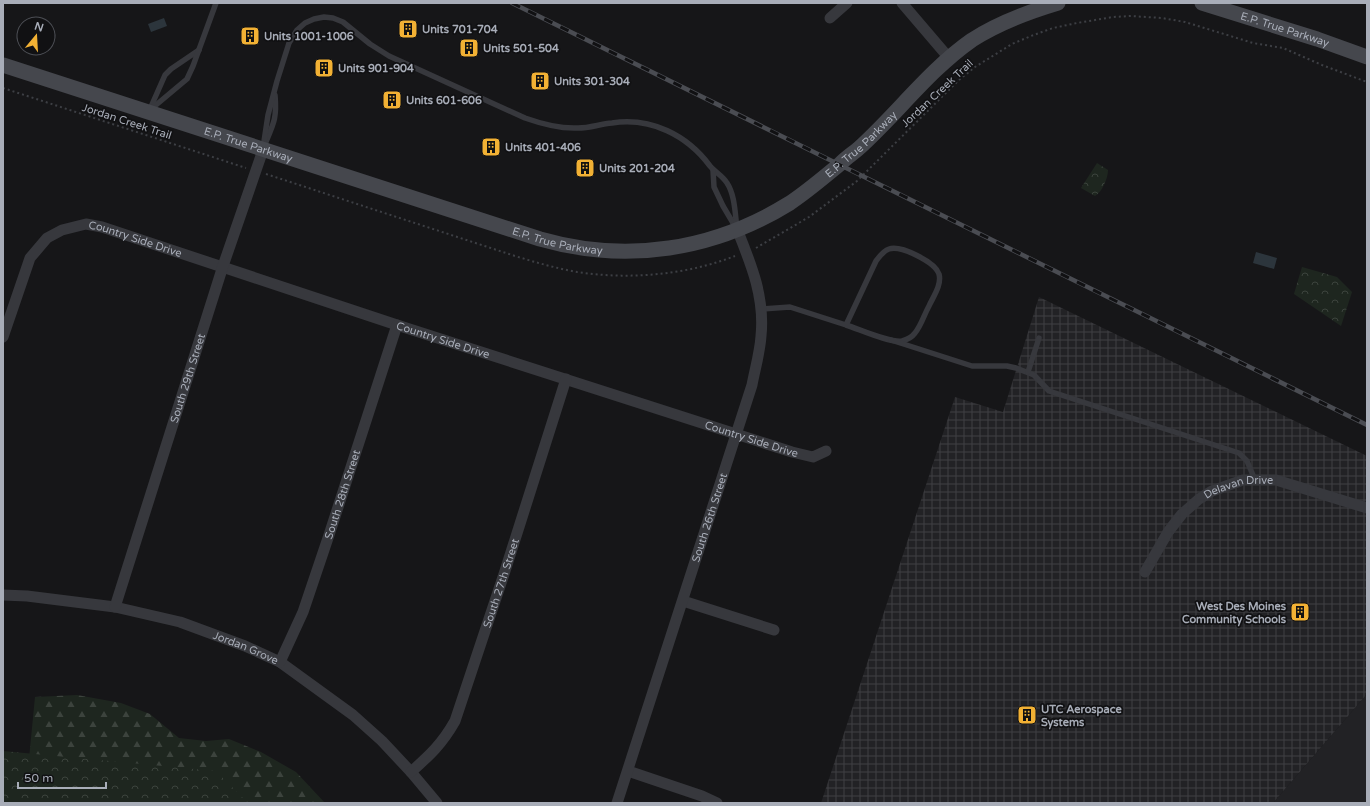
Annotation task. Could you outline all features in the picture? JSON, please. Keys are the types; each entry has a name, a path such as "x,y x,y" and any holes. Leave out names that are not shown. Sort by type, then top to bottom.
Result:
{"main road":[{"name":"E.P. True Parkway","path":"3,65 540,239 574,248 609,252 642,252 663,250 711,238 737,229 774,212 818,183 858,149 949,58 973,40 1002,24 1031,11 1058,3"},
{"name":"E.P. True Parkway","path":"1211,4 1367,57"}],"street":[{"path":"830,18 847,3"},
{"path":"902,3 949,58"},
{"name":"South 29th Street","path":"114,607 223,266 263,150"},
{"name":"Country Side Drive","path":"3,337 30,258 47,238 60,232 86,224 102,227 223,266 397,325 792,452 812,457 826,451"},
{"name":"South 26th Street","path":"617,803 752,385 761,336 761,309 754,273 737,229"},
{"name":"South 28th Street","path":"280,662 303,612 397,325"},
{"name":"South 27th Street","path":"411,772 435,751 446,738 455,722 566,380"},
{"name":"Delavan Drive","path":"1145,572 1168,532 1182,514 1199,499 1212,491 1243,480 1276,480 1367,508"},
{"name":"Jordan Grove","path":"3,595 27,596 114,607 180,622 245,646 280,662 354,715 382,741 437,803"},
{"path":"683,601 774,630"},
{"path":"628,771 702,796 717,803"}],"lane":[{"path":"148,112 187,79 216,3"},
{"path":"263,150 275,122 277,112 275,91 276,81 289,43 297,30 304,23 324,17 333,18 343,22 370,44 389,56 525,118 542,124 560,128 578,128 612,122 631,122 648,124 680,136 703,156 713,170 727,183 734,202 737,229"},
{"path":"148,112 168,72 199,50"},
{"path":"713,170 714,186 723,206 737,229"},
{"path":"846,325 881,253 890,248 898,248 928,262 939,274 939,280 937,290 914,334 902,341 891,340"},
{"path":"761,309 790,307 972,366 1007,366 1028,372 1049,391 1239,453 1247,461 1255,480"},
{"path":"1028,372 1039,338"}],"path":[{"name":"Jordan Creek Trail","path":"754,249 809,217 857,181 960,79 975,67 1012,44 1053,28 1113,17 1145,16 1170,19 1207,28 1253,43 1283,48 1367,82"},
{"name":"Jordan Creek Trail","path":"3,88 245,168"}],"shaded area":[{"path":"164,18 167,26 151,32 148,24"},
{"path":"1256,252 1277,258 1274,269 1253,263"},
{"path":"1039,297 1367,456 1367,694 1273,803 821,803 955,397 1003,412"},
{"path":"1367,694 1367,803 1273,803"}],"green space":[{"path":"1097,163 1108,170 1104,184 1095,196 1081,188"},
{"path":"1302,267 1337,277 1352,292 1341,326 1294,294"},
{"path":"77,695 121,703 150,714 179,738 206,741 229,739 261,752 296,772 325,803 21,803 29,759 35,697"},
{"path":"3,751 216,771 248,803 3,803"}],"railway":[{"path":"512,3 1367,425"}],"place":[{"name":"Units 701-704","path":"408,29"},
{"name":"Units 1001-1006","path":"250,36"},
{"name":"Units 501-504","path":"469,48"},
{"name":"Units 901-904","path":"324,68"},
{"name":"Units 301-304","path":"540,81"},
{"name":"Units 601-606","path":"392,100"},
{"name":"Units 401-406","path":"491,147"},
{"name":"Units 201-204","path":"585,168"},
{"name":"West Des Moines Community Schools","path":"1300,612"},
{"name":"UTC Aerospace Systems","path":"1027,715"}]}
